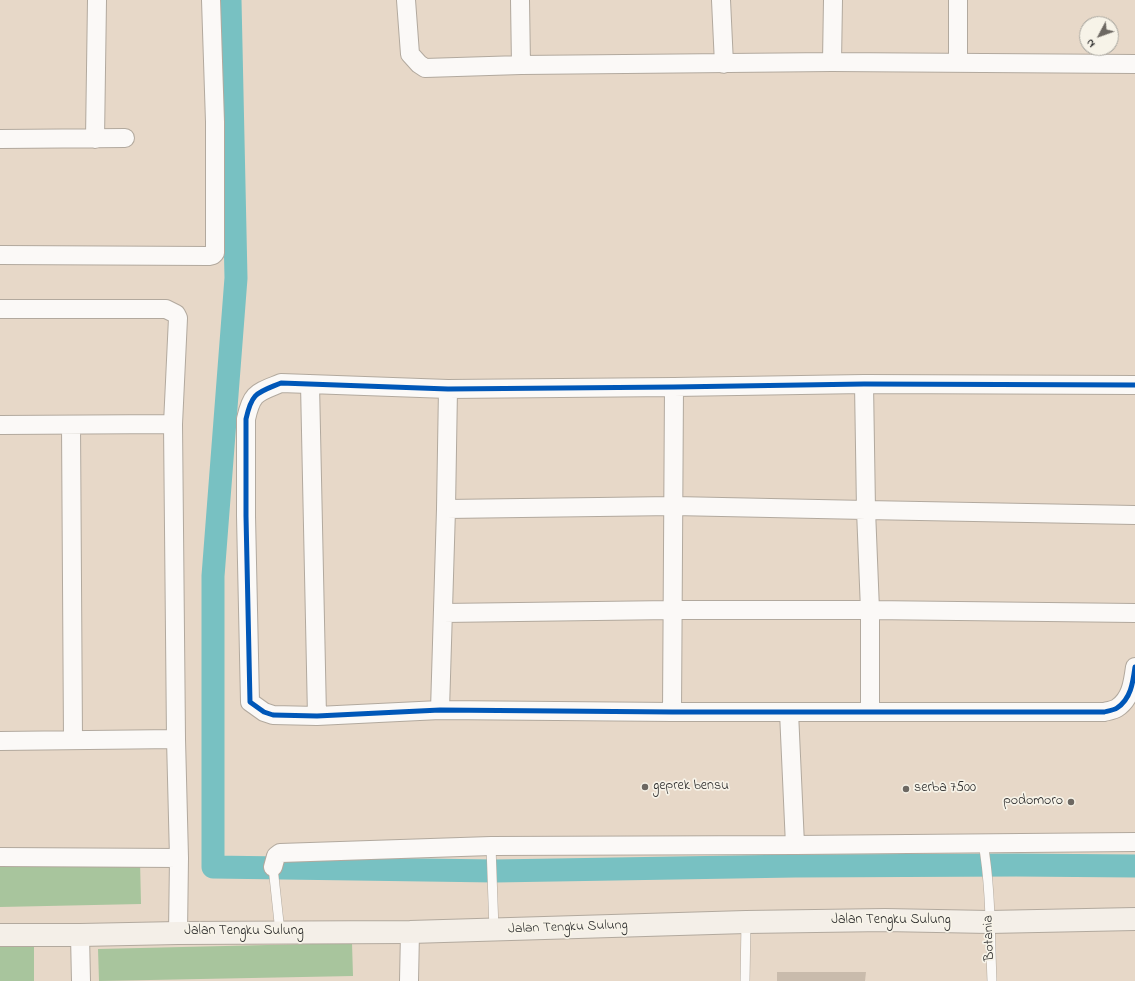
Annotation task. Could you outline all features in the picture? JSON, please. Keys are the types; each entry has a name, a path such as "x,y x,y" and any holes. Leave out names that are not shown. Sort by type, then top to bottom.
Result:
{"street":[{"path":"95,139 97,0"},
{"path":"0,255 202,256 213,255 215,253 215,122 211,0"},
{"path":"406,0 410,54 425,68 521,65 832,62 1135,64"},
{"path":"520,0 521,65"},
{"path":"721,0 724,64"},
{"path":"832,0 832,62"},
{"path":"958,0 958,62"},
{"path":"0,139 125,138"},
{"path":"0,309 166,309 172,311 178,318 173,424 176,739 179,858 178,933"},
{"path":"1135,385 864,384 448,389 281,383 261,391 254,397 249,407 246,419 246,531 250,702 264,712 273,715 317,716 440,710 672,712 1104,712 1116,709 1125,700 1132,688 1135,667"},
{"path":"310,384 317,716"},
{"path":"864,384 866,510 870,610 870,712"},
{"path":"672,712 674,387"},
{"path":"440,710 448,389"},
{"path":"0,425 173,424"},
{"path":"71,425 73,740"},
{"path":"446,510 674,506 1135,515"},
{"path":"443,613 672,610 870,610 1135,613"},
{"path":"789,712 795,846"},
{"path":"0,741 176,739"},
{"path":"273,866 276,856 280,854 491,852 795,846 984,850 1135,842"},
{"path":"0,857 179,858"},
{"name":"Jalan Tengku Sulung","path":"0,935 410,932 746,922 886,920 989,922 1135,919"},
{"path":"409,981 410,932"},
{"path":"80,935 81,981"}],"lane":[{"name":"Botania","path":"984,850 989,896 992,981"},
{"path":"491,852 494,930"},
{"path":"273,866 280,932"},
{"path":"745,981 746,922"}],"green space":[{"path":"140,860 141,904 0,907 0,863"},
{"path":"0,940 34,940 34,981 0,981"},
{"path":"352,943 353,976 99,981 98,949"}],"building":[{"path":"777,972 866,972 865,981 777,981"}],"waterway":[{"path":"230,0 236,278 213,576 213,867 495,871 795,866 1135,866"}],"cycle path":[{"path":"1135,385 864,384 448,389 281,383 266,389 253,398 246,419 246,516 250,702 264,712 273,715 317,716 440,710 672,712 1104,712 1117,708 1125,700 1132,684 1135,667"}],"place":[{"name":"geprek bensu","path":"645,787"},
{"name":"serba 7500","path":"906,789"},
{"name":"podomoro","path":"1071,802"}]}
